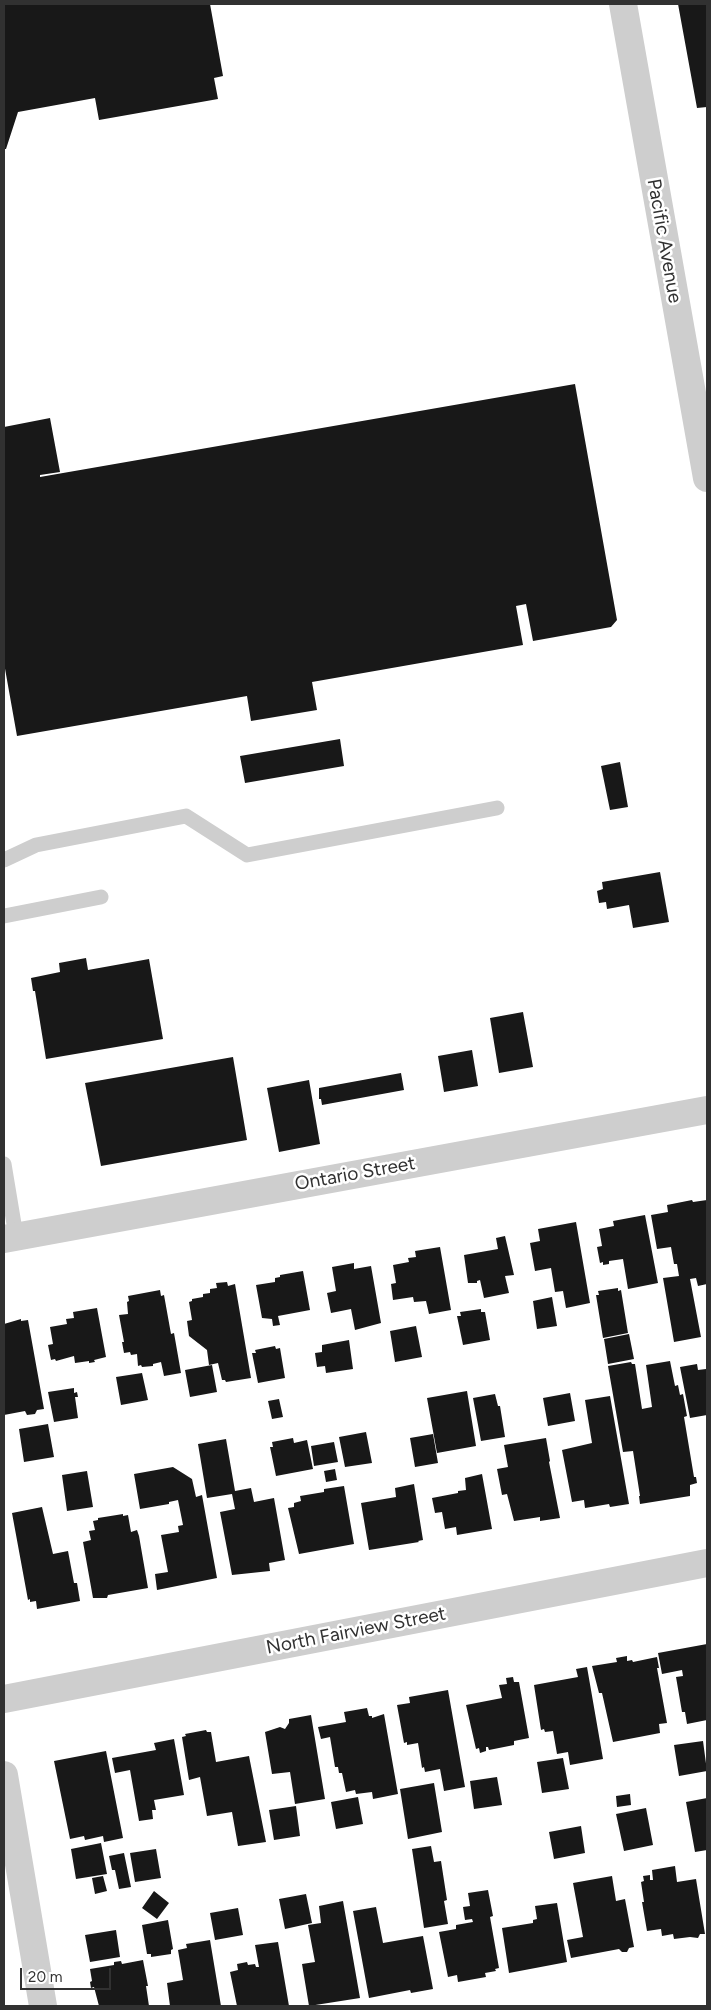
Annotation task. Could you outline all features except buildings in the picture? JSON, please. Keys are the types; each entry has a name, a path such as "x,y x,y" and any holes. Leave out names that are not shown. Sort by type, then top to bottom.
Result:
{"street":[{"name":"Pacific Avenue","path":"623,4 707,478"},
{"name":"Ontario Street","path":"10,1238 707,1110"},
{"name":"North Fairview Street","path":"4,1699 707,1563"},
{"path":"4,1775 43,2006"}],"lane":[{"path":"4,860 36,845 186,816 247,855 497,808"},
{"path":"4,916 101,897"},
{"path":"4,1164 10,1238"}]}
